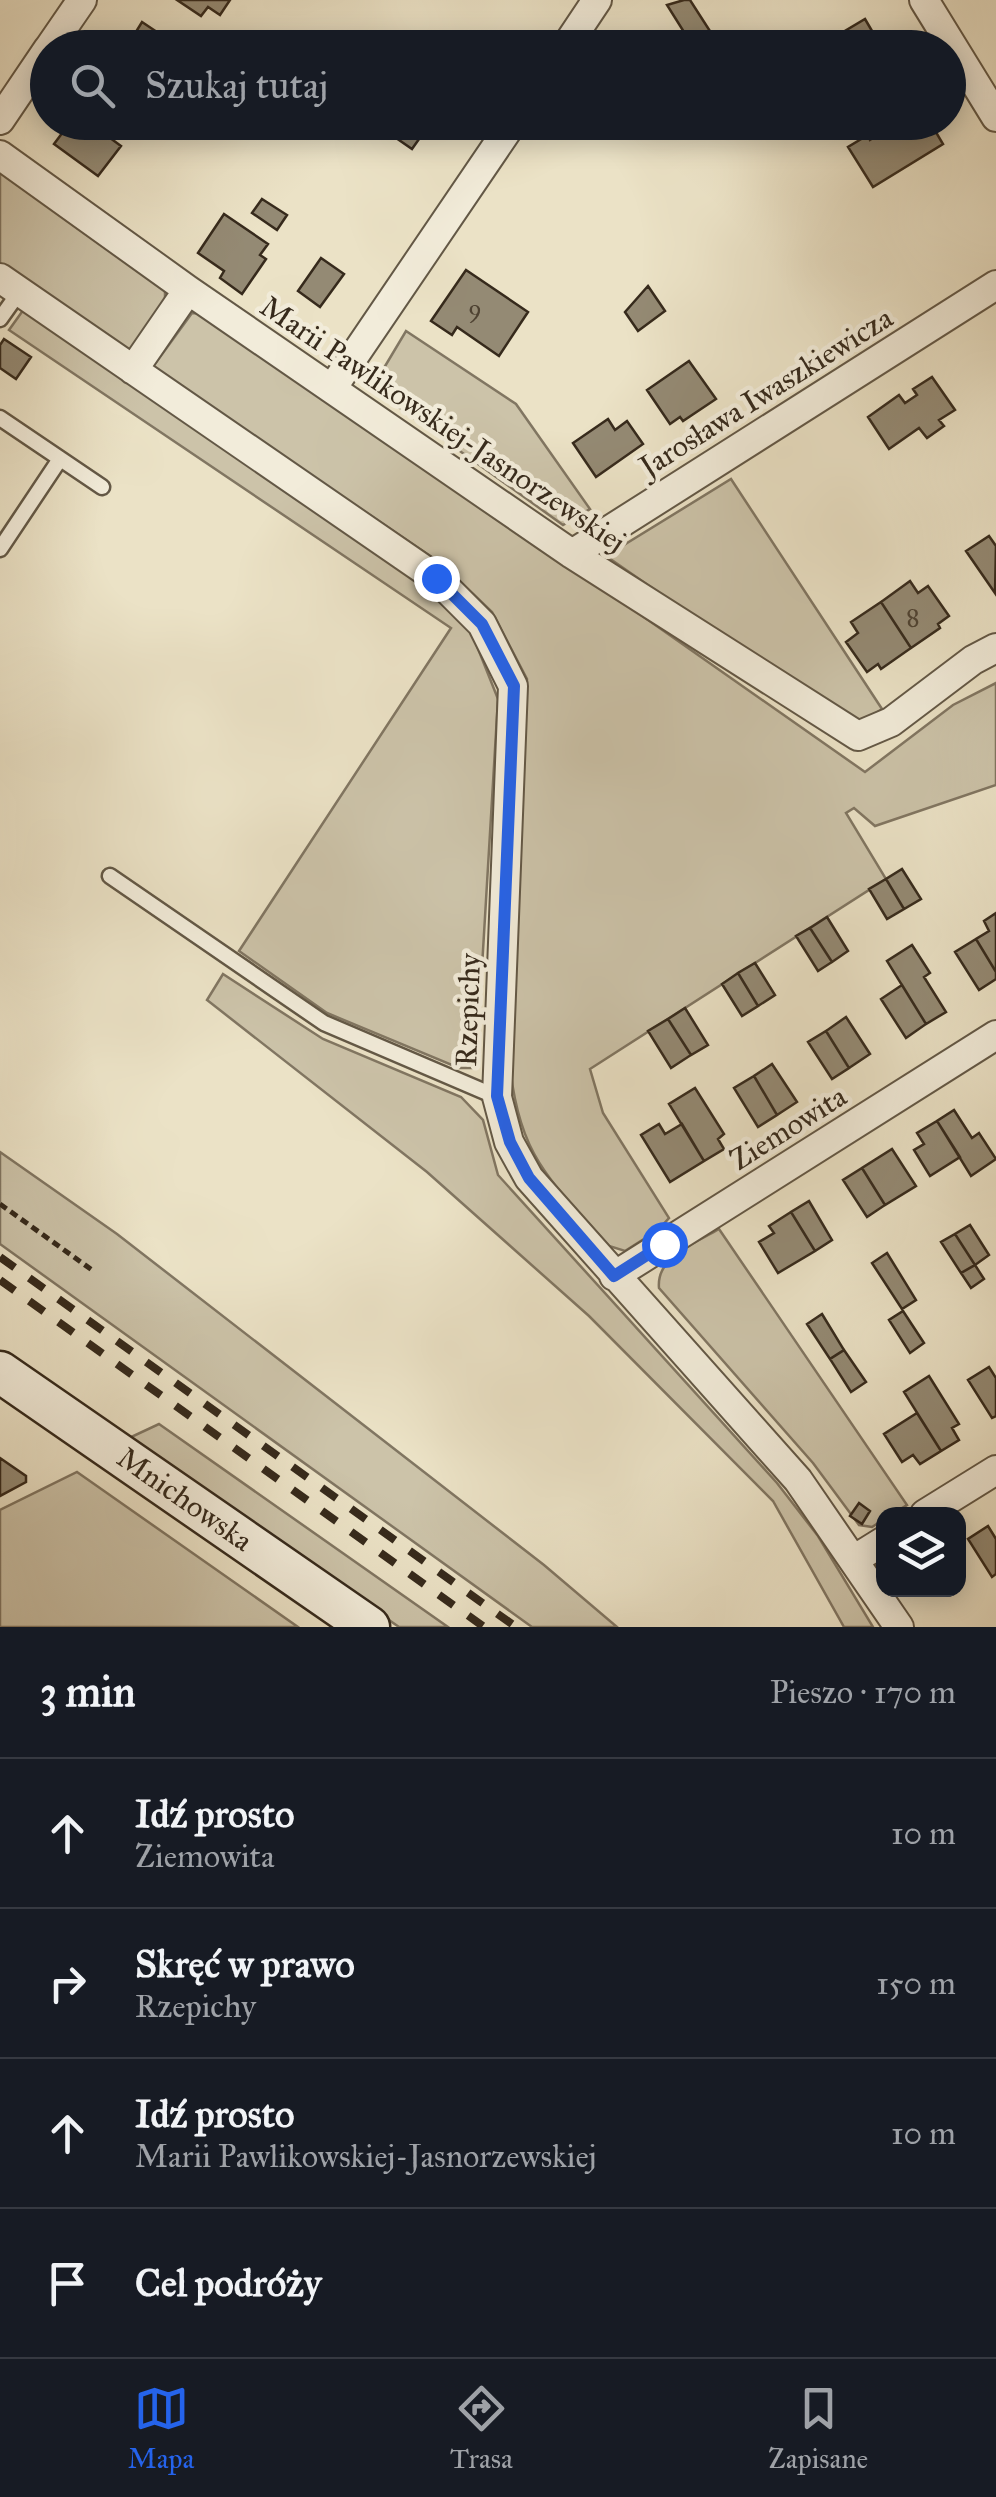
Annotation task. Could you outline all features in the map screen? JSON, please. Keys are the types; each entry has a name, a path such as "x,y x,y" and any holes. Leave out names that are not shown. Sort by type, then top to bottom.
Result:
{"street":[{"path":"61,30 82,0"},
{"path":"577,30 597,0"},
{"path":"924,0 942,30"},
{"path":"966,68 996,117"},
{"path":"0,120 30,75"},
{"path":"333,387 502,140"},
{"name":"Marii Pawlikowskiej-Jasnorzewskiej","path":"0,155 188,290 572,554 858,736 892,722 973,660 996,648"},
{"path":"10,284 133,370 188,290"},
{"name":"Jarosława Iwaszkiewicza","path":"572,554 996,286"},
{"name":"Rzepichy","path":"133,370 436,578 482,624 514,686 497,1096 510,1142 529,1178 798,1480 899,1627"},
{"name":"Ziemowita","path":"614,1276 996,1035"},
{"name":"Mnichowska","path":"0,1372 369,1627"},
{"path":"936,1507 996,1470"},
{"path":"855,1559 876,1546"}],"lane":[{"path":"0,318 10,284"},
{"path":"0,418 102,487"},
{"path":"2,540 60,459"},
{"path":"110,876 324,1023 497,1096"}],"path":[{"path":"0,1204 92,1270"}],"shaded area":[{"path":"0,170 165,283 165,301 129,354 0,264"},
{"path":"24,309 421,582 469,626 498,699 476,1068 459,1068 327,1013 239,951 451,628 9,330"},
{"path":"192,313 212,314 865,772 953,705 996,683 996,785 875,826 854,808 846,813 886,879 590,1069 603,1113 669,1218 625,1251 609,1246 552,1181 528,1141 513,1089 509,1056 527,679 492,612 442,564 152,368"},
{"path":"406,331 516,404 590,509 563,525 372,388"},
{"path":"731,479 882,709 854,728 606,556"},
{"path":"223,974 323,1039 461,1097 483,1120 498,1175 777,1483 818,1536 873,1627 844,1627 773,1501 589,1316 427,1172 207,1000"},
{"path":"0,1152 117,1234 544,1565 617,1627 532,1627 0,1244"},
{"path":"719,1229 907,1505 876,1507 876,1524 859,1525 813,1463 659,1288 664,1267 689,1245"},
{"path":"159,1424 448,1627 399,1627 129,1438"},
{"path":"77,1472 298,1627 0,1627 0,1510"}],"building":[{"path":"177,0 230,0 220,15 208,7 201,16"},
{"path":"690,0 709,30 683,30 667,5"},
{"path":"865,19 871,30 847,30"},
{"path":"142,22 154,30 137,30"},
{"path":"57,140 113,140 121,146 98,176 54,144"},
{"path":"399,140 418,140 412,149"},
{"path":"860,140 941,140 943,144 873,187 848,147"},
{"path":"262,199 287,215 277,230 252,213"},
{"path":"224,214 268,244 260,255 266,259 242,294 220,278 224,271 198,253"},
{"path":"321,258 344,274 320,307 298,291"},
{"path":"466,270 528,312 499,356 457,327 452,335 431,321"},
{"path":"648,286 665,311 638,331 625,312"},
{"path":"4,339 31,357 16,379 0,368 0,345"},
{"path":"689,361 716,399 683,421 680,417 670,424 647,390"},
{"path":"932,377 955,410 939,420 944,426 927,438 919,428 889,449 868,417 899,395 905,403 917,395 913,389"},
{"path":"608,419 615,430 627,421 643,444 596,477 573,443"},
{"path":"989,536 996,546 995,593 966,551"},
{"path":"910,581 918,593 928,586 949,616 938,624 940,628 911,648 881,602"},
{"path":"881,602 911,648 881,669 878,664 867,672 846,642 858,633 851,622"},
{"path":"902,869 921,899 904,909 886,879"},
{"path":"886,879 904,909 887,919 869,889"},
{"path":"996,913 996,972 976,939 989,931 984,921"},
{"path":"827,917 848,951 832,962 810,928"},
{"path":"810,928 832,962 818,971 796,936"},
{"path":"976,939 996,972 996,979 979,990 955,952"},
{"path":"912,945 930,973 924,977 946,1012 926,1024 887,961"},
{"path":"755,963 775,995 758,1006 738,973"},
{"path":"738,973 758,1006 742,1016 722,984"},
{"path":"902,985 926,1024 906,1038 881,999"},
{"path":"685,1008 708,1045 691,1055 668,1019"},
{"path":"846,1017 870,1054 849,1068 826,1031"},
{"path":"668,1019 691,1055 671,1068 648,1031"},
{"path":"826,1031 849,1068 832,1079 808,1042"},
{"path":"772,1064 797,1102 777,1115 754,1076"},
{"path":"754,1076 777,1115 758,1127 734,1088"},
{"path":"695,1088 724,1134 718,1139 724,1149 704,1161 669,1104"},
{"path":"954,1110 972,1138 979,1133 996,1159 971,1176 937,1121"},
{"path":"937,1121 960,1157 930,1176 914,1150 924,1144 917,1133"},
{"path":"659,1124 665,1134 682,1124 704,1161 670,1182 641,1135"},
{"path":"892,1149 916,1186 885,1205 862,1168"},
{"path":"862,1168 885,1205 867,1217 843,1180"},
{"path":"809,1201 832,1240 815,1251 791,1212"},
{"path":"791,1212 815,1251 778,1273 759,1242 774,1233 769,1226"},
{"path":"970,1225 989,1255 975,1265 955,1234"},
{"path":"955,1234 975,1265 961,1273 941,1242"},
{"path":"887,1253 916,1300 902,1309 872,1263"},
{"path":"975,1265 984,1279 971,1288 961,1273"},
{"path":"903,1311 924,1343 910,1353 889,1320"},
{"path":"822,1314 844,1350 830,1359 807,1324"},
{"path":"844,1350 866,1382 851,1392 830,1359"},
{"path":"989,1367 996,1378 996,1416 992,1418 968,1380"},
{"path":"929,1376 959,1424 952,1428 959,1440 941,1451 904,1392"},
{"path":"917,1413 941,1451 920,1464 913,1455 902,1462 884,1434"},
{"path":"0,1458 26,1476 26,1482 0,1496"},
{"path":"859,1503 870,1511 862,1524 850,1516"},
{"path":"988,1526 996,1539 996,1574 992,1577 968,1539"}],"railway":[{"path":"0,1257 516,1627"},
{"path":"0,1280 484,1627"}],"route":[{"path":"436,578 482,624 514,686 497,1096 510,1142 529,1178 614,1276 664,1244"}]}
